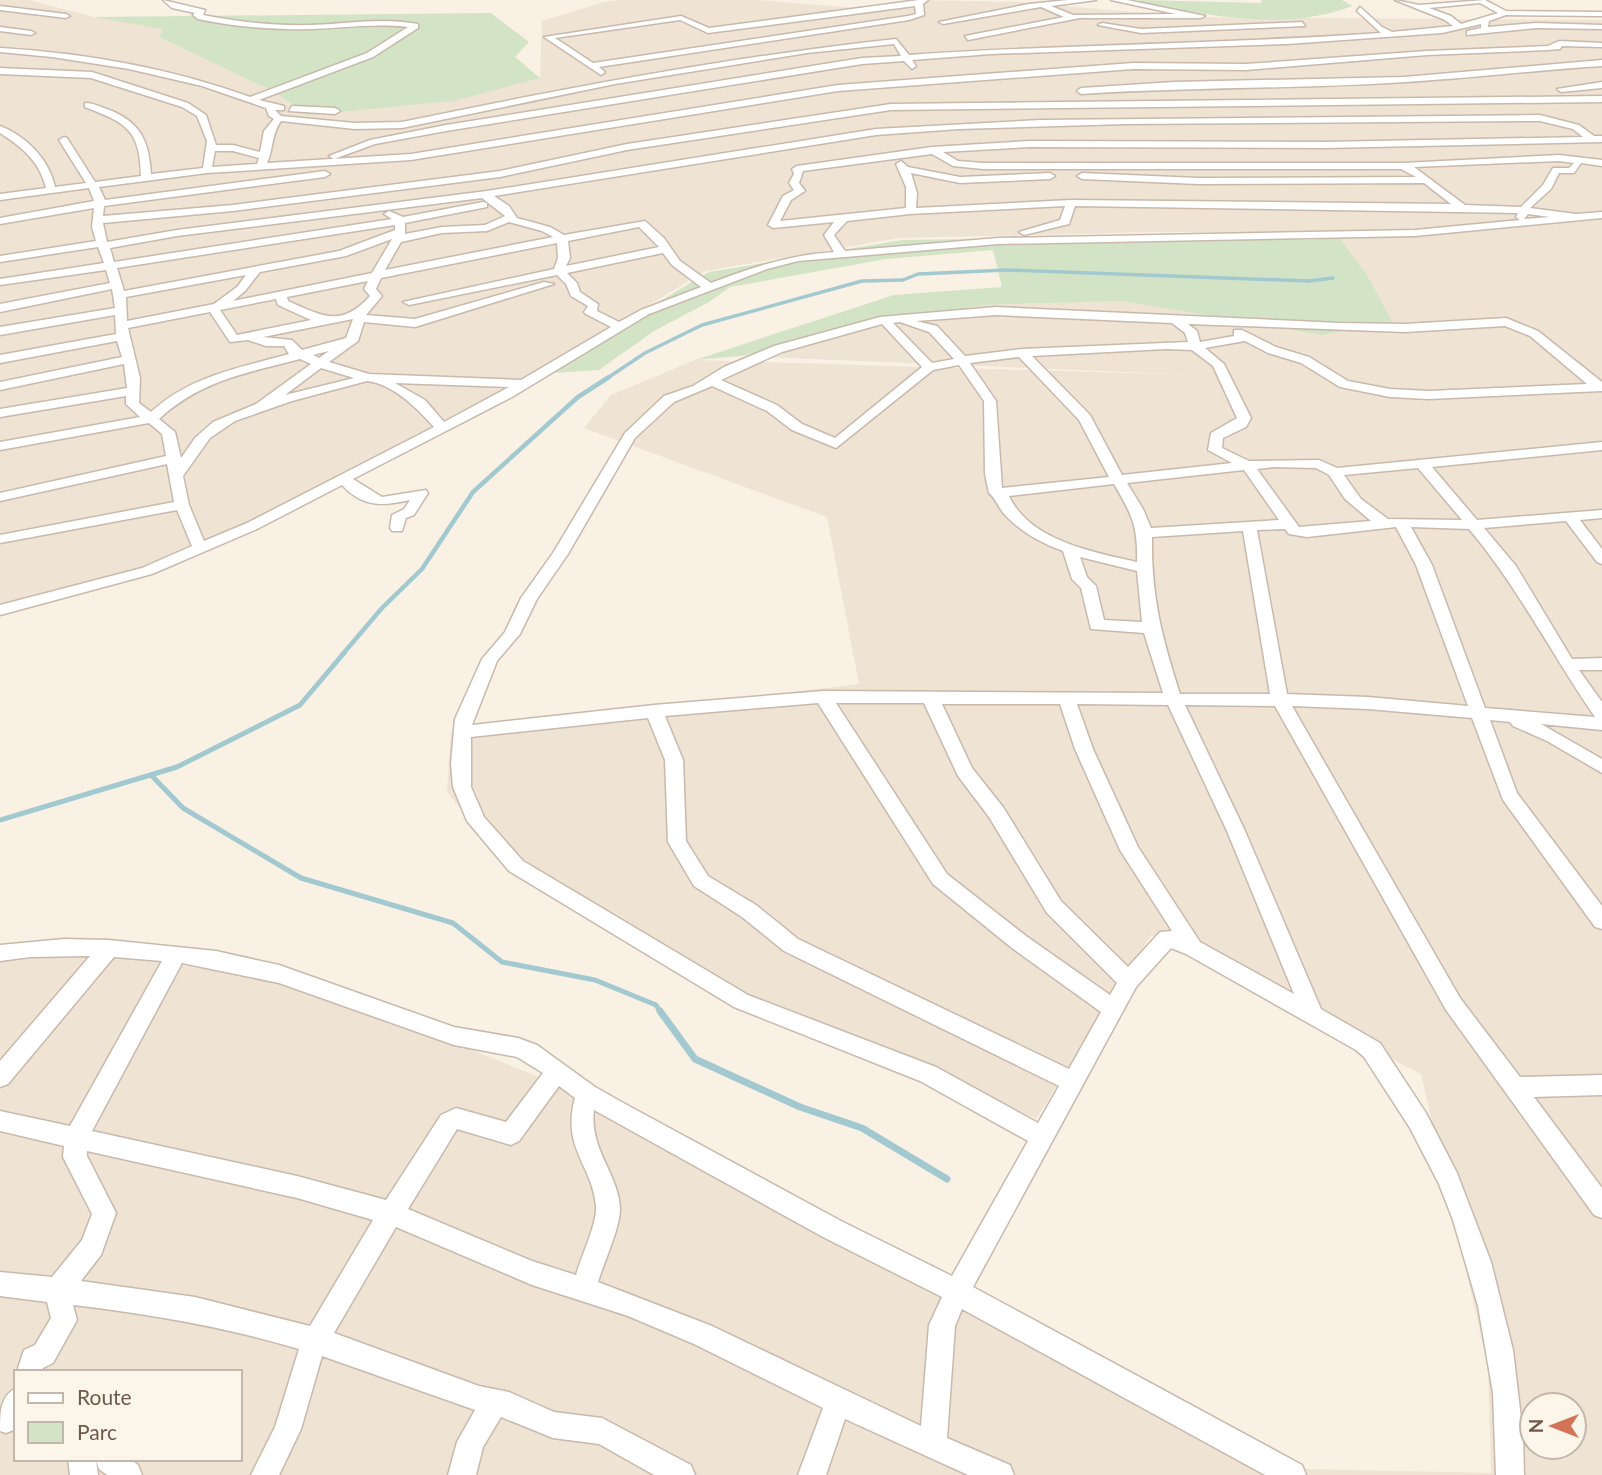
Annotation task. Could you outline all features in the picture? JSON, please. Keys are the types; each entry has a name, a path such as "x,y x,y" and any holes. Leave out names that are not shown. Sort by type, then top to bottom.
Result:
{"street":[{"path":"167,0 175,6 202,12 197,15 201,17 257,25 314,27 375,22 415,27 370,55 251,100"},
{"path":"939,15 1092,0"},
{"path":"968,38 1051,24 1072,17 1202,16 1115,0"},
{"path":"1399,0 1448,18 1475,47 1471,51"},
{"path":"1591,0 1602,1"},
{"path":"924,1 956,30"},
{"path":"615,81 548,37 683,18 707,31 924,1"},
{"path":"590,66 918,16 924,1"},
{"path":"1420,7 1481,1 1506,13 1543,13 1556,6"},
{"path":"1514,2 1568,25"},
{"path":"1042,5 1072,17 1141,31 1302,24"},
{"path":"1385,80 1393,77 1398,64 1413,54 1463,33 1485,20 1523,7 1556,6 1602,14"},
{"path":"1420,7 1438,20 1442,31"},
{"path":"0,8 66,16"},
{"path":"1360,9 1379,29 1392,35"},
{"path":"1110,15 1152,39 1188,45"},
{"path":"1483,30 1485,20"},
{"path":"331,160 387,139 862,61 991,52 1226,46 1442,31 1463,33 1518,29 1530,24 1602,27"},
{"path":"742,26 763,41"},
{"path":"0,29 31,33"},
{"path":"1483,30 1602,85"},
{"path":"289,109 300,112 307,120 330,132 402,125 615,81 807,51 896,41 904,50 905,60 924,81"},
{"path":"1413,54 1557,47 1559,43 1602,45"},
{"path":"0,50 72,55 116,62 226,89 270,107 335,111 330,132 331,160"},
{"path":"98,220 300,199 399,184 500,174 608,152 785,110 838,88 1133,66 1246,67 1371,60 1398,64 1425,79"},
{"path":"1448,101 1453,96 1536,83 1560,67 1602,63"},
{"path":"0,71 92,75 185,105 201,115 212,141 207,170"},
{"path":"1009,75 1016,84"},
{"path":"654,76 674,92"},
{"path":"1070,92 1174,85 1425,79 1602,85"},
{"path":"1022,92 1030,103"},
{"path":"538,98 550,113 572,131 608,152"},
{"path":"0,221 149,195 350,170 411,157 572,131 785,110 1030,103 1602,99"},
{"path":"88,105 124,118 140,132 144,144 146,177"},
{"path":"270,107 272,114 279,118 307,120"},
{"path":"264,161 267,138 272,124 279,118"},
{"path":"0,258 303,217 491,197 876,132 938,127 1068,122 1295,123 1540,118 1576,127 1597,139"},
{"path":"1435,121 1486,133 1485,138 1469,142"},
{"path":"1295,123 1325,145 1381,168"},
{"path":"0,129 34,152 49,177 51,190"},
{"path":"210,148 233,148 267,138"},
{"path":"1580,218 1462,207 1071,203 910,211 773,225 787,198 800,191 794,183 799,174 796,169 932,150 1029,144 1325,145 1597,139"},
{"path":"1587,163 1584,151 1597,139"},
{"path":"64,140 100,197 98,220 102,245 119,290 122,331 134,378 132,404 167,432 182,505 200,548"},
{"path":"1469,142 1496,149 1511,160"},
{"path":"626,147 649,155 707,159"},
{"path":"233,148 264,161"},
{"path":"932,150 956,164 972,165 1332,164 1410,168"},
{"path":"895,155 905,169 914,204 910,211"},
{"path":"0,197 264,161 411,157"},
{"path":"1496,227 1424,180 1407,163 1559,158 1587,163"},
{"path":"1519,226 1524,211 1547,187 1556,170 1571,171 1578,164 1602,163"},
{"path":"905,169 960,180 987,181 1064,176 1198,181 1424,180"},
{"path":"399,184 418,186 449,182 491,197 510,217 562,238"},
{"path":"383,187 387,191 385,211 399,219"},
{"path":"0,282 444,214 491,197"},
{"path":"300,199 303,217 311,235"},
{"path":"998,241 1004,236 1061,224 1067,219 1071,203"},
{"path":"1304,205 1324,235"},
{"path":"0,610 147,571 200,548 442,428 525,384 645,313 763,267 840,252 998,241 1324,235 1519,226 1602,215"},
{"path":"0,308 342,254 400,236 442,230 487,228 510,217"},
{"path":"840,252 829,234 844,217"},
{"path":"258,408 357,334 359,316 376,298 370,289 400,236 399,219"},
{"path":"0,359 281,295 641,223 676,263 709,287"},
{"path":"280,264 311,235"},
{"path":"562,238 562,275 580,299 590,301 594,306 590,312 619,327"},
{"path":"409,302 562,275 666,249"},
{"path":"214,310 241,289 257,269"},
{"path":"402,272 409,280 406,287 409,302"},
{"path":"214,310 216,317 234,339 359,316 411,324 562,275"},
{"path":"281,295 282,303 322,321"},
{"path":"409,302 443,303 463,309"},
{"path":"0,331 121,310"},
{"path":"1042,1137 928,1074 741,1001 516,866 491,840 467,803 460,763 461,732 473,697 490,659 512,634 529,598 560,554 630,436 669,399 698,389 710,380 778,349 885,322 996,311 1405,328 1506,322 1516,324 1554,347 1601,386"},
{"path":"1176,320 1191,331 1195,346 1219,364 1244,418 1241,424 1216,436 1215,450 1248,466 1294,531 1307,533 1394,523 1473,525 1602,514"},
{"path":"885,322 902,322 933,329 961,359 990,401 994,492 1248,466 1320,464 1335,472 1351,498 1364,511 1394,523 1424,565 1509,795 1602,921"},
{"path":"885,322 929,367"},
{"path":"1219,322 1272,350 1305,360 1344,384 1390,393 1443,395 1601,386"},
{"path":"249,336 266,342 288,343 293,351 344,373 374,379 525,384"},
{"path":"710,380 772,408 790,424 836,444 929,367 961,359 1022,353 1195,346 1248,337"},
{"path":"0,446 151,419 175,397 213,379 350,341"},
{"path":"1022,353 1085,418 1145,533 1144,568 1151,628 1172,698 1236,831 1312,1012"},
{"path":"0,386 130,359"},
{"path":"177,475 188,455 216,426 258,408 374,379 420,403 442,428"},
{"path":"0,413 133,391"},
{"path":"1335,472 1602,446"},
{"path":"0,497 174,458"},
{"path":"1423,465 1508,566 1567,664 1602,715"},
{"path":"344,478 352,487 380,502 421,493 409,512 399,515 397,528"},
{"path":"1001,493 1008,513 1070,550 1144,568"},
{"path":"0,538 182,505"},
{"path":"1571,518 1602,559"},
{"path":"1145,533 1288,524"},
{"path":"1249,526 1280,699 1453,1004 1602,1207"},
{"path":"1070,550 1080,579 1088,586 1097,625 1151,628"},
{"path":"1567,664 1602,664"},
{"path":"461,732 654,710 823,697 1280,699 1368,703 1602,724"},
{"path":"823,697 940,879 1019,942 1114,1010"},
{"path":"930,697 964,771 996,812 1054,907 1129,981"},
{"path":"1066,697 1104,799 1130,850 1193,948"},
{"path":"654,710 674,760 677,842 702,881 791,945 1072,1081"},
{"path":"1506,716 1553,737 1602,767"},
{"path":"933,1446 942,1325 957,1292 1129,981 1167,938 1193,948 1312,1012 1372,1050 1433,1146 1476,1247 1502,1364 1510,1421 1510,1475"},
{"path":"0,953 22,948 109,948 246,965 456,1037 523,1046 587,1094 821,1224 957,1292 1292,1475"},
{"path":"0,1077 109,948"},
{"path":"57,1291 92,1247 104,1213 75,1157 76,1138 175,956"},
{"path":"265,1475 290,1423 306,1364 316,1340 390,1213 413,1183 452,1119 511,1134 543,1086 557,1071"},
{"path":"1515,1087 1602,1085"},
{"path":"583,1291 608,1211 606,1194 585,1146 582,1113 587,1094"},
{"path":"0,1121 298,1187 390,1213 532,1273 629,1304 703,1335 933,1446 1000,1475"},
{"path":"0,1284 100,1294 193,1309 316,1340 494,1404 509,1405 553,1424 602,1431 681,1475"},
{"path":"29,1370 33,1359 44,1354 64,1320 57,1291"},
{"path":"812,1475 839,1399"},
{"path":"462,1475 471,1442 494,1404"},
{"path":"110,1461 128,1475"}],"shaded area":[{"path":"0,0 29,0 94,17 136,22 163,29 159,37 271,89 307,115 540,78 542,21 604,2 620,0 758,0 856,8 916,0 1020,2 1189,17 1602,20 1602,1475 0,1475 0,959 18,955 107,955 275,979 406,1023 534,1075 953,1281 1307,1469 1491,1473 1488,1366 1421,1074 1151,935 1036,1119 923,1062 902,1058 743,997 509,865 447,792 451,733 859,684 827,517 584,428 611,395 695,360 1197,375 740,356 982,305 1122,301 1322,335 1392,323 1367,275 1335,233 1152,232 900,238 705,271 525,381 252,521 147,567 0,606"}],"green space":[{"path":"1138,0 1261,3 1262,0 1342,0 1352,6 1327,14 1274,20 1220,16 1141,3"},
{"path":"491,13 529,42 515,57 540,78 453,101 307,115 275,92 159,37 163,29 94,17"},
{"path":"1220,236 1314,240 1338,236 1367,275 1393,323 1322,335 1122,301 982,305 740,356 695,360 894,295 1002,287 993,250 886,259 730,287 709,302 654,331 599,370 551,373 562,359 709,272 902,240"}],"waterway":[{"path":"609,377 645,353 702,325 862,281 903,280 918,274 1007,270 1309,281 1333,278"},
{"path":"342,655 382,608 422,569 473,492 578,397 609,377"},
{"path":"0,820 177,767 300,705 344,653"},
{"path":"151,775 183,808 301,878 453,923 502,962 595,980 656,1005 661,1013"},
{"path":"660,1011 695,1059 800,1107 862,1128 947,1179"}]}
